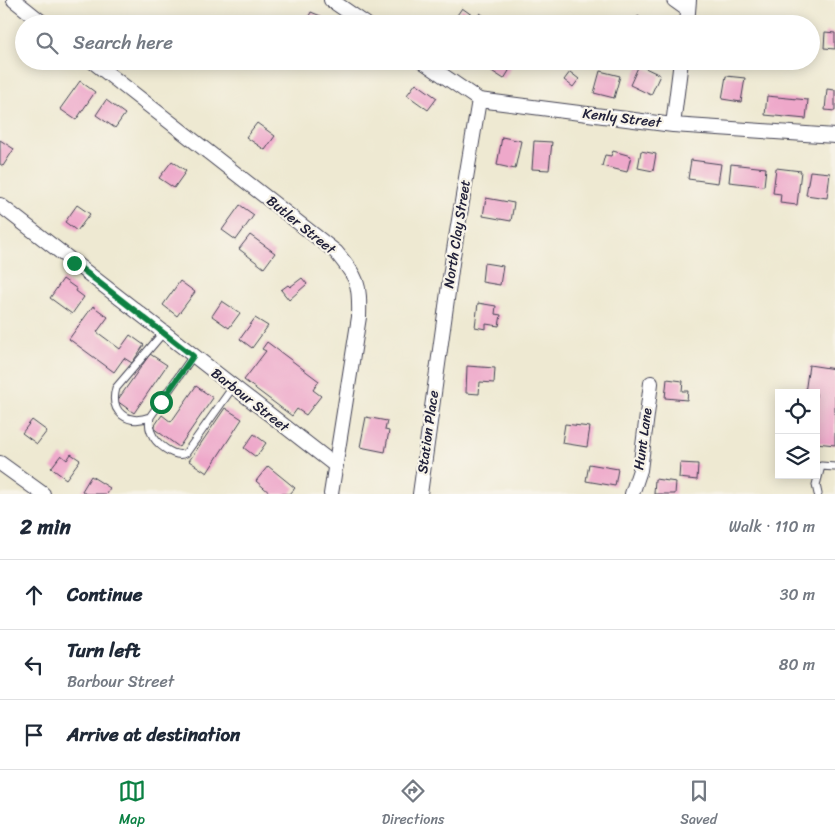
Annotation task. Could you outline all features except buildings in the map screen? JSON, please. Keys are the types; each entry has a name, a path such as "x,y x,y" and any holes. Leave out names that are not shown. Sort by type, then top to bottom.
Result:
{"street":[{"path":"14,0 33,15"},
{"path":"331,0 353,15"},
{"path":"674,0 688,11"},
{"name":"Butler Street","path":"103,70 336,252 352,272 360,290 359,317 331,494"},
{"name":"Kenly Street","path":"435,70 479,100 673,125 835,136"},
{"path":"673,125 680,70"},
{"name":"North Clay Street","path":"436,369 479,100"},
{"name":"Barbour Street","path":"0,205 336,466"},
{"name":"Station Place","path":"420,494 436,369"},
{"name":"Hunt Lane","path":"632,494 640,470 651,383"},
{"path":"0,463 43,494"}],"lane":[{"path":"150,416 141,420 127,417 117,409 114,404 114,397 116,388 163,332"},
{"path":"193,356 150,416 149,424 152,434 165,448 176,455 186,453 233,386"},
{"path":"818,494 816,485 821,466 835,467"}],"route":[{"path":"74,263 193,356 161,402"}]}
